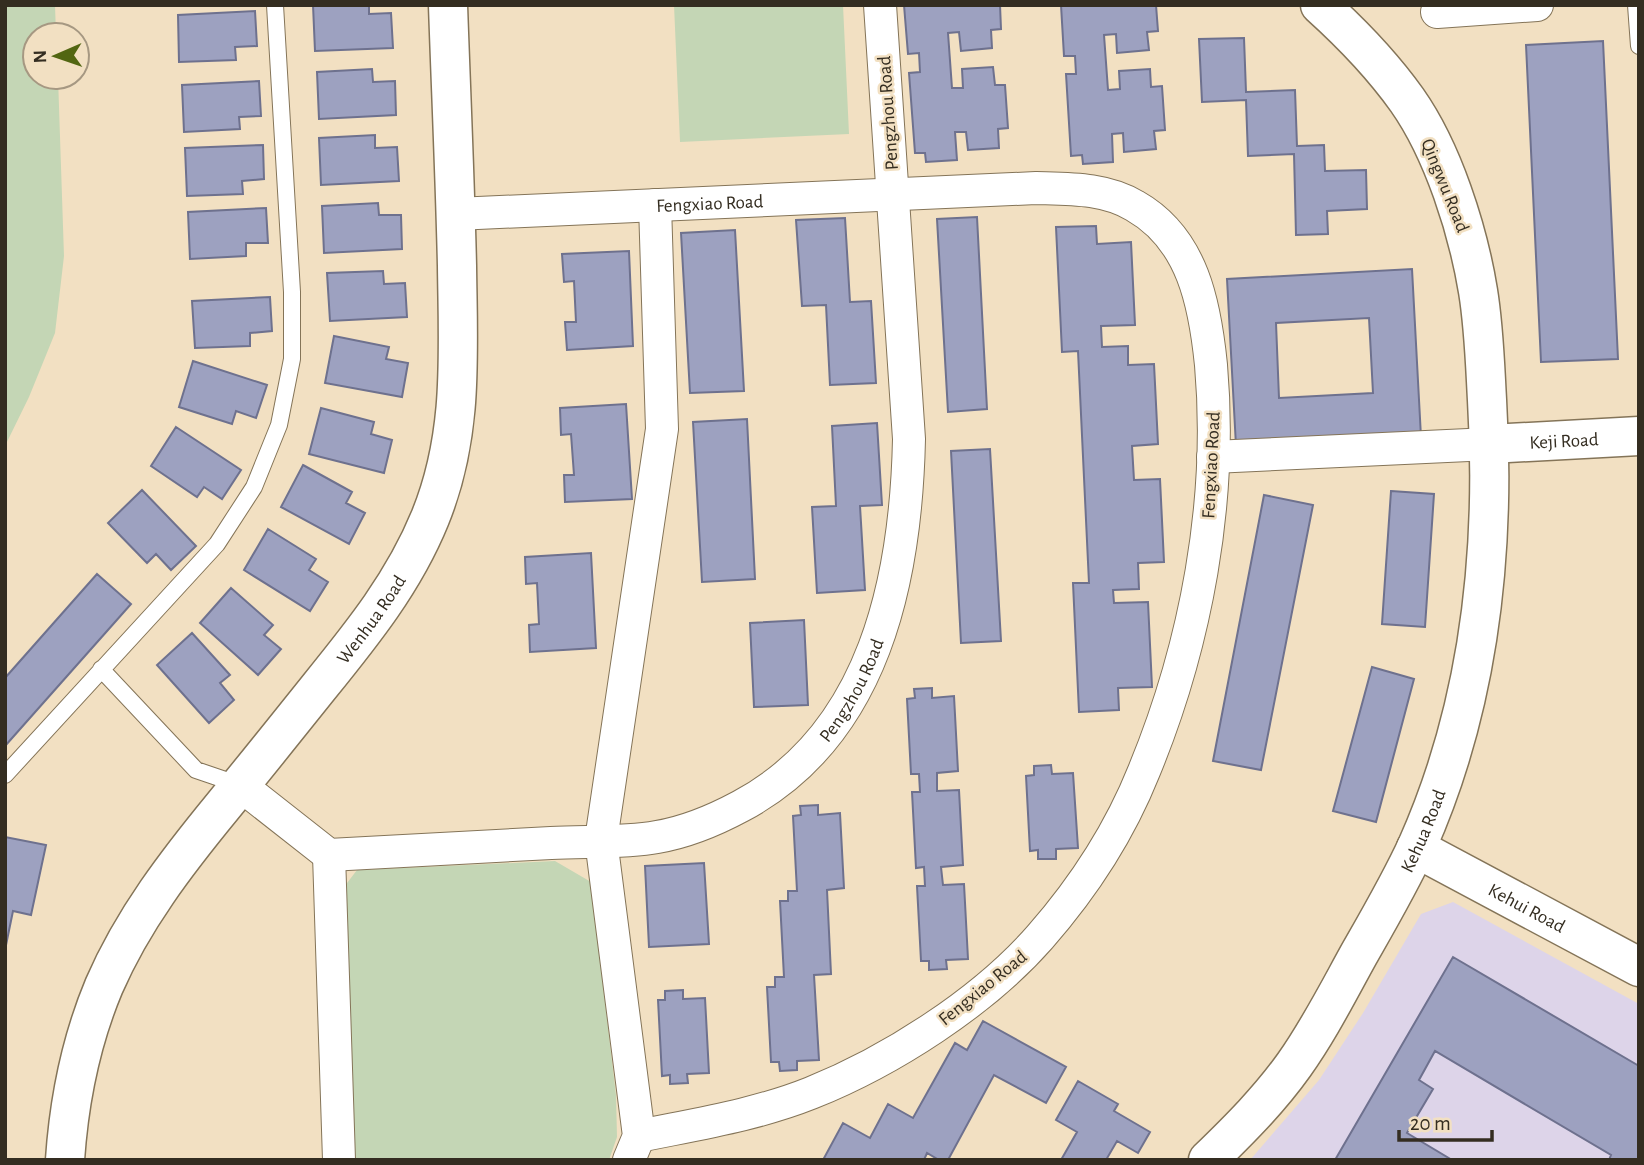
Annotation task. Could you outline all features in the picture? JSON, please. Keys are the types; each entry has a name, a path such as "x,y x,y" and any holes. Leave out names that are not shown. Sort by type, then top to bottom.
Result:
{"street":[{"name":"Wenhua Road","path":"65,1160 75,1081 86,1037 104,987 127,940 183,856 372,621 414,555 444,480 459,389 448,5"},
{"name":"Pengzhou Road","path":"329,855 657,838 712,822 761,795 789,774 835,723 854,694 869,662 890,597 900,553 908,496 909,439 880,5"},
{"name":"Qingwu Road","path":"1320,5 1372,58 1408,101 1432,144 1455,196 1479,293 1490,444"},
{"path":"1437,12 1537,5"},
{"name":"Fengxiao Road","path":"456,214 1036,188 1081,190 1119,198 1151,216 1165,230 1189,266 1205,311 1212,387 1213,457 1203,556 1184,646 1161,727 1144,773 1110,841 1065,907 1013,965 946,1018 860,1071 810,1094 634,1148"},
{"path":"634,1148 601,840 662,429 655,205"},
{"name":"Keji Road","path":"1490,444 1639,436"},
{"path":"1213,457 1490,444"},
{"name":"Kehua Road","path":"1208,1160 1264,1104 1317,1031 1416,848 1442,783 1475,661 1489,517 1490,444"},
{"path":"240,785 329,855 339,1160"},
{"name":"Kehui Road","path":"1416,848 1639,967"}],"lane":[{"path":"5,775 217,544 254,487 279,425 292,359 292,292 275,5"},
{"path":"1636,5 1639,46"},
{"path":"101,668 197,770 240,785"}],"shaded area":[{"path":"1453,902 1639,1004 1639,1160 1250,1160 1319,1080 1363,1013 1421,914"}],"green space":[{"path":"5,5 55,5 56,21 21,21 21,91 58,91 64,256 55,333 29,397 5,446"},
{"path":"674,5 843,5 849,134 680,142"},
{"path":"555,861 591,882 616,1095 617,1137 609,1160 355,1160 344,887 357,870"}],"building":[{"path":"313,5 369,5 369,14 391,13 393,48 315,51"},
{"path":"904,5 1000,5 1001,29 991,30 992,48 961,51 959,32 948,33 952,88 963,88 962,69 993,67 995,85 1005,85 1008,128 998,129 999,148 968,150 966,132 955,132 957,160 926,162 925,153 915,153 909,73 920,72 919,53 908,54"},
{"path":"1061,5 1156,5 1158,31 1147,32 1149,50 1117,53 1116,34 1104,35 1108,90 1120,89 1119,71 1150,69 1151,87 1162,86 1165,130 1154,131 1156,149 1124,152 1123,133 1112,134 1113,162 1083,164 1082,155 1071,156 1066,74 1076,74 1075,56 1064,56"},
{"path":"255,11 257,46 235,47 236,60 179,62 178,15"},
{"path":"1244,38 1246,92 1295,90 1297,146 1324,145 1325,171 1366,170 1367,209 1327,211 1328,234 1296,235 1294,154 1248,156 1246,100 1202,102 1199,39"},
{"path":"1603,41 1618,359 1541,362 1526,45"},
{"path":"372,69 373,82 395,81 396,115 319,119 317,72"},
{"path":"259,81 261,116 239,117 240,129 184,132 182,85"},
{"path":"375,135 375,148 397,147 399,181 321,185 319,138"},
{"path":"263,145 264,179 242,181 243,194 187,196 185,148"},
{"path":"378,203 379,215 401,215 402,249 324,253 322,206"},
{"path":"266,208 268,243 246,243 246,256 190,259 188,212"},
{"path":"977,217 987,409 948,412 937,219"},
{"path":"845,218 850,302 871,301 876,383 830,385 826,305 802,306 796,220"},
{"path":"1096,226 1097,244 1131,242 1135,325 1101,326 1102,347 1128,346 1128,365 1154,364 1158,444 1132,446 1134,480 1160,479 1164,562 1138,563 1139,589 1113,590 1114,603 1148,602 1152,687 1118,688 1119,710 1079,712 1073,583 1089,583 1078,351 1062,352 1056,227"},
{"path":"735,230 744,391 690,393 681,233"},
{"path":"629,251 633,346 567,350 565,322 576,322 574,281 564,282 562,254"},
{"path":"1412,269 1421,437 1236,446 1227,279","holes":["1369,318 1373,393 1279,398 1276,323"]},
{"path":"383,271 384,284 405,283 407,317 330,321 327,273"},
{"path":"270,297 272,331 250,333 250,346 195,348 192,301"},
{"path":"334,336 389,347 386,359 408,363 402,397 325,383"},
{"path":"193,361 267,385 256,418 236,411 232,424 179,407"},
{"path":"626,404 632,499 565,502 564,475 574,475 571,434 561,435 560,408"},
{"path":"321,408 374,422 371,434 392,440 384,473 309,454"},
{"path":"747,419 755,579 702,582 693,422"},
{"path":"877,423 882,505 860,506 865,590 817,593 812,507 836,506 832,426"},
{"path":"176,427 241,470 222,499 204,487 197,497 151,466"},
{"path":"990,449 1001,641 961,643 951,451"},
{"path":"303,465 352,492 346,503 365,513 349,544 281,507"},
{"path":"142,490 196,546 171,570 156,554 147,563 108,523"},
{"path":"1391,491 1434,494 1425,627 1382,624"},
{"path":"1264,495 1313,505 1261,770 1213,761"},
{"path":"268,529 316,559 309,570 328,582 310,611 244,570"},
{"path":"591,553 596,648 530,652 529,625 539,624 537,583 526,584 525,557"},
{"path":"97,574 131,604 5,746 5,678"},
{"path":"231,588 273,625 264,635 281,649 258,675 200,623"},
{"path":"804,620 808,705 754,707 750,623"},
{"path":"192,633 230,675 220,683 234,700 209,723 157,665"},
{"path":"1372,667 1414,679 1376,822 1333,811"},
{"path":"932,688 932,698 954,696 958,771 937,773 937,791 959,790 963,865 941,867 943,885 964,884 968,959 946,960 947,969 929,970 929,961 921,961 917,886 925,886 924,867 916,868 912,792 920,792 919,774 911,774 907,699 915,698 914,689"},
{"path":"1051,765 1052,774 1073,773 1078,848 1056,849 1056,859 1038,859 1038,850 1030,851 1026,776 1034,775 1034,766"},
{"path":"818,805 818,815 840,813 844,888 827,890 831,974 814,975 819,1060 797,1061 797,1070 780,1071 779,1062 771,1062 767,987 775,987 775,977 784,977 780,901 788,901 788,891 797,891 793,816 801,815 800,806"},
{"path":"5,837 46,845 31,915 13,911 5,950"},
{"path":"704,863 709,944 649,947 645,866"},
{"path":"1453,957 1639,1066 1639,1160 1609,1160 1611,1155 1435,1051 1419,1080 1433,1089 1407,1133 1452,1160 1335,1160"},
{"path":"683,990 683,999 705,998 709,1073 687,1074 688,1083 670,1084 670,1075 662,1076 658,1000 665,1000 665,991"},
{"path":"983,1021 1066,1067 1046,1103 994,1075 948,1160 939,1160 927,1153 924,1160 823,1160 843,1123 870,1138 888,1104 913,1118 955,1043 967,1050"},
{"path":"1078,1081 1118,1104 1114,1111 1150,1132 1138,1153 1117,1141 1106,1160 1061,1160 1077,1132 1056,1120"}]}
